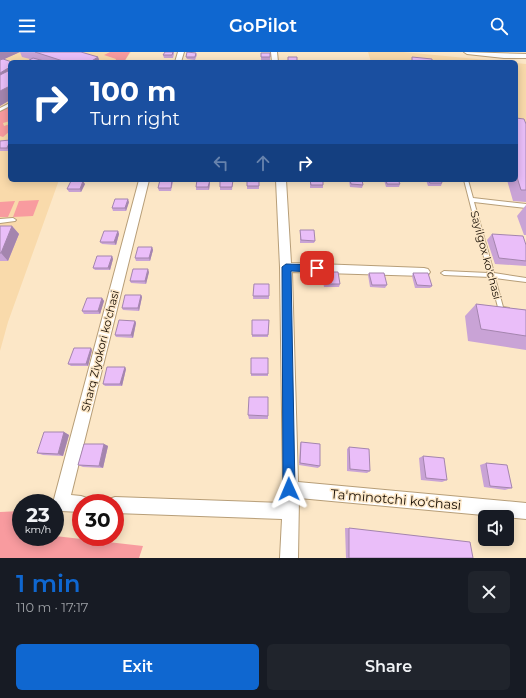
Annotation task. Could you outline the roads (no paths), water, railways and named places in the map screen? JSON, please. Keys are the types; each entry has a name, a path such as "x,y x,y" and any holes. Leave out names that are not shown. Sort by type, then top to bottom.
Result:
{"street":[{"path":"467,52 526,56"},
{"name":"Sharq Ziyokori ko'chasi","path":"72,504 61,503 143,182"},
{"path":"281,182 286,267 289,489 291,511 289,558"},
{"path":"286,267 424,272"},
{"name":"Ta'minotchi ko'chasi","path":"289,489 526,511"},
{"path":"124,505 291,511"}],"lane":[{"name":"Sayilgox ko'chasi","path":"467,182 501,309 514,311"},
{"path":"472,200 526,206"},
{"path":"0,221 13,220"},
{"path":"444,273 491,275 526,280"}]}
